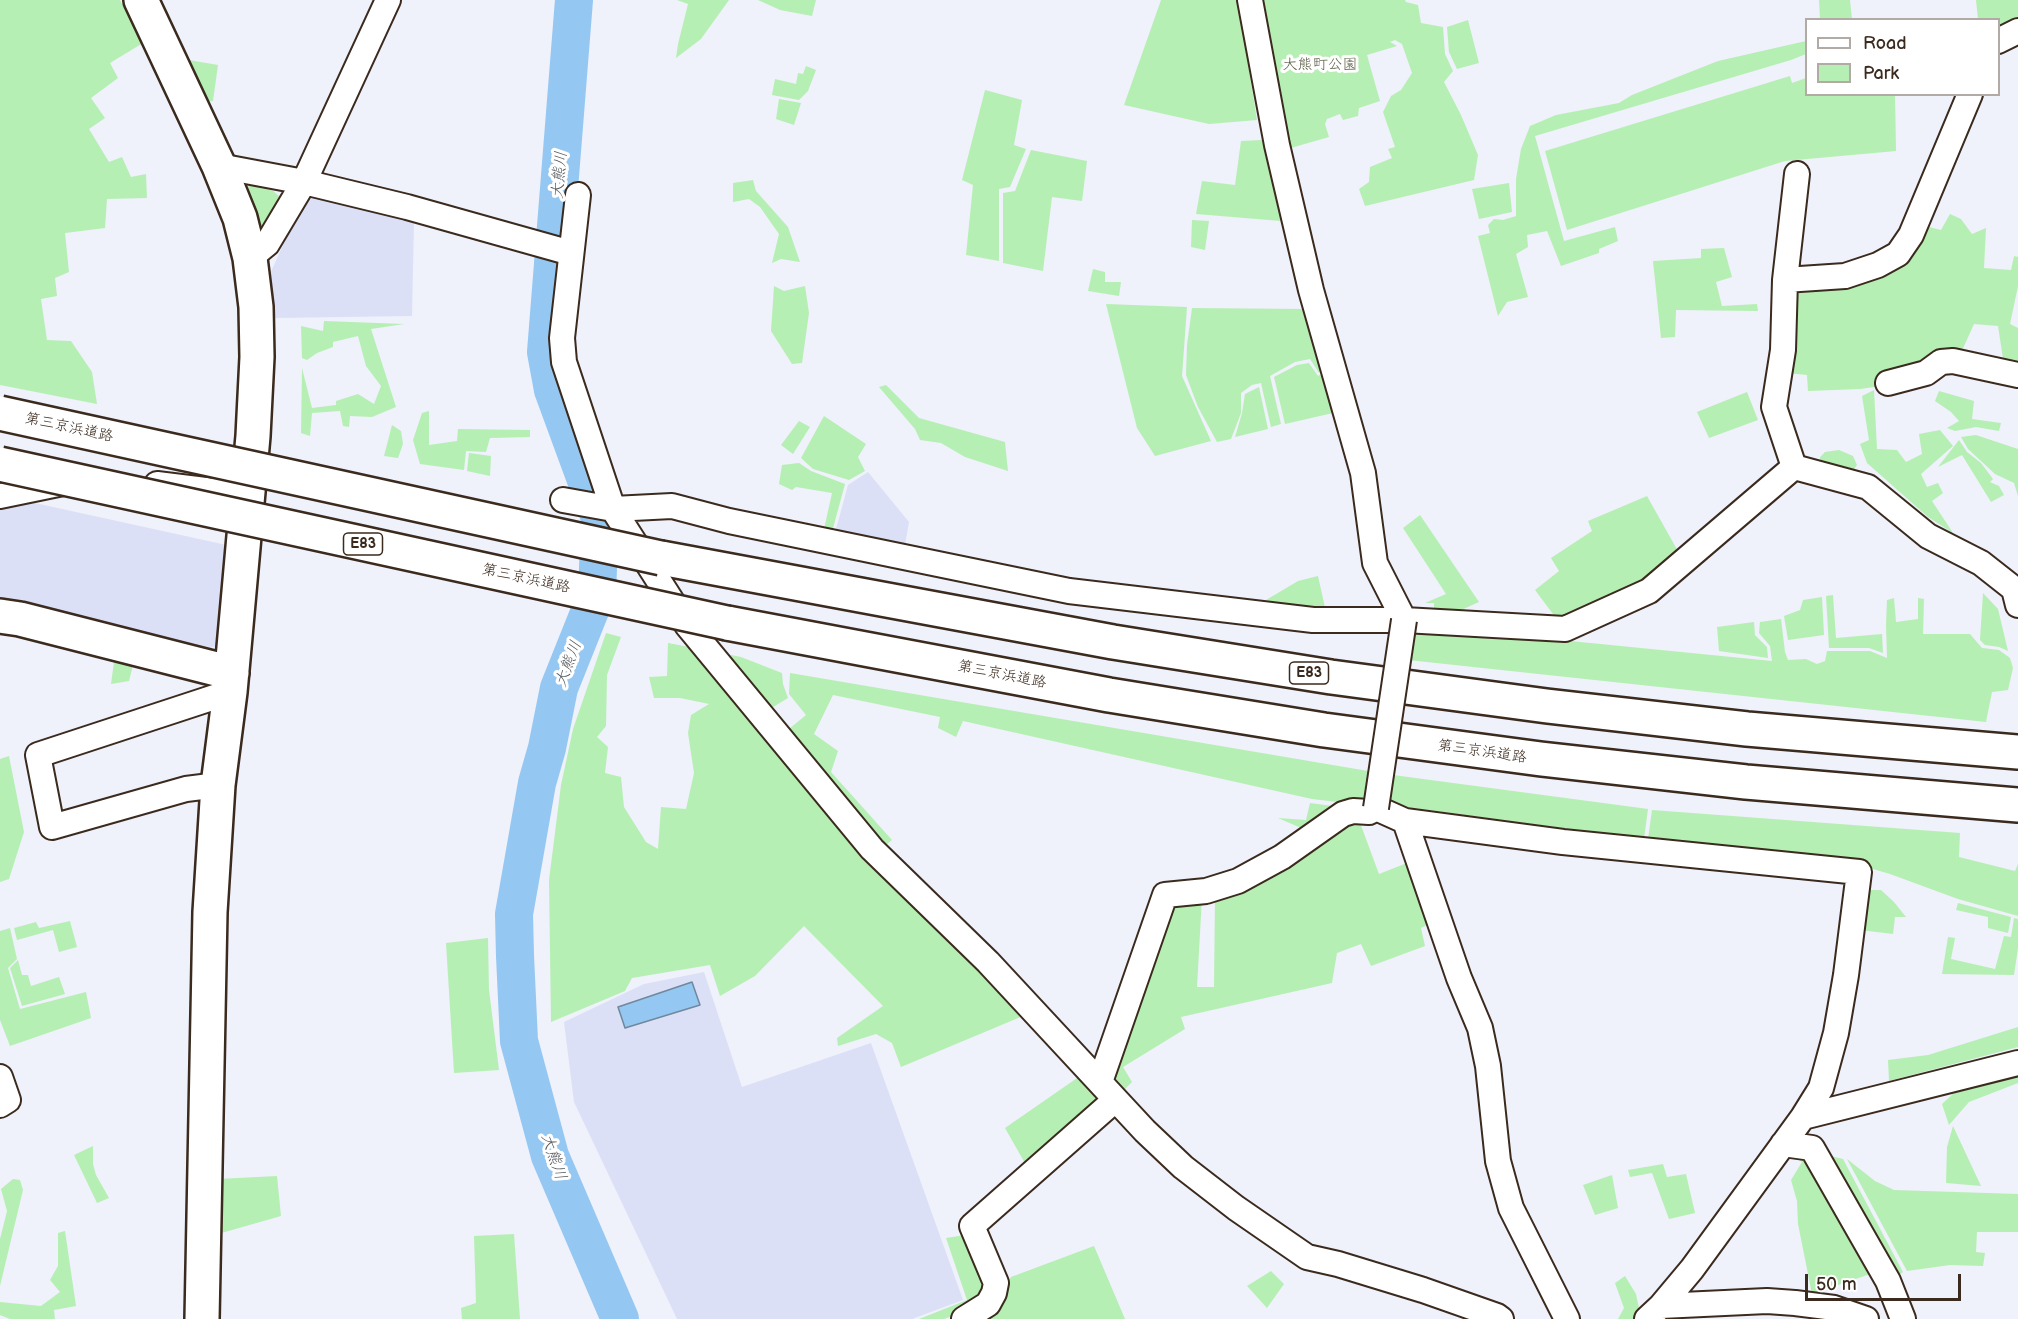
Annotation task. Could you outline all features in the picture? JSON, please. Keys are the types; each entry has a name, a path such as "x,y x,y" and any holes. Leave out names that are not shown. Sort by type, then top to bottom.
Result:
{"main road":[{"path":"141,0 219,166 240,218 250,258 256,307 257,357 253,436 231,682 218,785 210,912 202,1319"},
{"name":"第三京浜道路","path":"0,413 661,558 1113,642 1331,677 1547,706 1747,729 2018,752"},
{"name":"第三京浜道路","path":"0,464 727,623 1109,695 1324,730 1564,762 1746,782 2018,805"},
{"path":"0,616 31,622 231,682"}],"street":[{"path":"250,258 267,244 304,182 388,0"},
{"path":"1250,0 1277,145 1311,290 1363,472 1375,563 1404,620 1376,808"},
{"path":"2000,39 2018,31"},
{"path":"1785,280 1845,276 1878,265 1898,254 1911,235 1969,96"},
{"path":"219,166 304,182 407,207 571,252"},
{"path":"1794,467 1774,407 1783,350 1785,280 1797,174"},
{"path":"578,195 562,338 564,362 613,509 687,625 872,849 988,962 1145,1131 1183,1167 1236,1208 1307,1257 1423,1290 1501,1319"},
{"path":"1888,383 1926,373 1941,362 1953,362 2018,375"},
{"path":"563,500 613,509 672,506 729,521 1069,591 1313,620 1404,620 1565,629 1649,591 1794,467"},
{"path":"1794,467 1868,487 1928,536 1989,569 2014,589 2018,604"},
{"path":"0,496 75,481 152,484 246,495"},
{"path":"218,785 186,789 52,827 38,755 231,682"},
{"path":"964,1319 988,1304 996,1283 972,1226 1107,1091 1165,895 1206,891 1238,881 1282,857 1343,814 1353,811 1369,812 1376,808"},
{"path":"1376,808 1405,821 1563,842 1859,872 1836,1033 1821,1088 1803,1117 1692,1269 1654,1312"},
{"path":"1405,821 1459,978 1480,1028 1488,1066 1498,1161 1511,1208 1567,1319"},
{"path":"1803,1117 2018,1063"},
{"path":"0,1077 8,1100 0,1105"},
{"path":"1783,1144 1812,1148 1888,1281 1903,1319"},
{"path":"1654,1312 1767,1301 1834,1308 1866,1319"}],"shaded area":[{"path":"309,187 414,220 412,316 274,318 270,274"},
{"path":"868,472 909,522 905,545 867,541 835,533 848,485"},
{"path":"12,498 231,546 218,645 208,649 0,603 0,505"},
{"path":"704,972 742,1087 871,1043 963,1300 912,1319 677,1319 574,1102 564,1022 644,984"}],"green space":[{"path":"0,0 120,0 143,43 110,63 118,78 91,98 105,118 89,129 109,162 122,157 131,177 146,174 147,198 107,199 105,228 65,233 69,272 55,278 57,296 41,299 47,340 71,341 92,372 97,404 0,385"},
{"path":"677,0 729,0 701,39 676,58 688,4"},
{"path":"758,0 816,0 812,16 780,10"},
{"path":"1161,0 1238,0 1257,120 1209,124 1124,105"},
{"name":"大熊町公園","path":"1256,0 1405,0 1418,5 1421,23 1443,27 1445,54 1453,71 1444,82 1478,155 1474,180 1365,206 1359,189 1369,182 1370,167 1392,158 1388,149 1395,147 1383,112 1391,96 1401,90 1412,73 1402,44 1395,40 1390,42 1397,46 1367,55 1380,101 1359,108 1358,116 1343,120 1340,114 1327,119 1325,124 1329,137 1284,150"},
{"path":"1819,0 1850,0 1852,18 1820,18"},
{"path":"1976,0 2018,0 2018,26 2000,34 2000,18 1978,18"},
{"path":"1468,20 1479,63 1457,69 1449,52 1447,27"},
{"path":"1805,41 1805,54 1791,60 1535,136 1564,241 1615,227 1618,241 1599,249 1599,253 1561,266 1547,231 1527,235 1528,247 1516,254 1528,297 1507,302 1498,316 1478,236 1490,233 1488,225 1494,219 1503,220 1516,216 1516,179 1521,149 1530,126 1556,115 1619,103 1632,95 1718,61"},
{"path":"189,60 218,65 213,101 204,102 193,78"},
{"path":"806,66 816,70 808,91 799,100 772,95 775,79 796,84 798,73 803,74"},
{"path":"1790,76 1792,83 1805,78 1805,96 1895,96 1896,151 1785,161 1567,230 1545,151"},
{"path":"985,90 1022,100 1014,145 1026,149 1010,187 999,189 999,261 966,255 973,185 962,180"},
{"path":"779,99 801,103 794,125 776,119"},
{"path":"1262,140 1281,221 1196,214 1202,181 1235,185 1241,141"},
{"path":"1031,150 1087,161 1082,201 1052,197 1043,271 1003,263 1003,193 1015,191"},
{"path":"753,180 756,191 788,227 800,262 781,259 772,263 779,234 760,207 749,199 733,202 733,183"},
{"path":"1509,183 1512,212 1479,219 1472,189"},
{"path":"250,184 273,191 279,196 265,225 257,226 245,192"},
{"path":"1950,214 1961,219 1972,234 1986,228 1984,268 2011,270 2014,256 2018,257 2018,286 2010,324 2018,328 2018,369 2004,365 1998,326 1974,324 1960,355 1881,386 1808,391 1807,375 1787,373 1794,285 1847,280 1925,226 1941,230"},
{"path":"1192,220 1209,221 1205,250 1191,247"},
{"path":"1724,248 1732,277 1716,282 1722,306 1757,304 1758,311 1676,310 1675,337 1661,338 1653,261 1701,258 1701,249"},
{"path":"1093,269 1105,272 1105,282 1121,282 1119,296 1088,291"},
{"path":"774,286 784,291 805,286 809,313 802,363 792,364 771,331"},
{"path":"1106,304 1187,307 1182,376 1211,441 1155,456 1137,428"},
{"path":"1192,308 1305,309 1323,366 1319,373 1310,359 1295,362 1270,376 1281,424 1271,427 1261,383 1252,385 1241,393 1241,413 1231,439 1217,442 1198,407 1186,375"},
{"path":"324,321 404,324 371,329 396,407 372,417 350,416 349,427 343,426 340,411 312,413 310,436 301,433 302,368 312,408 336,405 336,401 358,394 374,404 381,386 366,366 358,336 333,342 333,347 307,360 302,358 301,326 323,331"},
{"path":"1309,363 1318,376 1323,373 1333,413 1285,424 1274,377 1297,365"},
{"path":"886,385 919,418 1005,442 1008,471 965,457 941,443 920,440 915,429 879,387"},
{"path":"1259,387 1268,429 1235,437 1245,394"},
{"path":"1874,390 1877,449 1897,450 1906,462 1922,454 1919,434 1940,430 1953,446 1921,474 1927,487 1938,483 1943,493 1932,501 1953,533 1928,517 1867,463 1860,444 1869,440 1862,396"},
{"path":"1939,391 1974,401 1972,419 2001,423 1999,431 1976,427 1955,431 1947,428 1959,421 1935,401"},
{"path":"1747,392 1758,420 1709,438 1697,412"},
{"path":"429,411 429,445 457,441 458,429 530,430 530,437 490,438 486,452 466,451 464,470 420,464 413,440 422,413"},
{"path":"824,416 866,444 858,457 865,471 849,480 813,469 801,458"},
{"path":"799,421 810,427 793,454 781,445"},
{"path":"392,425 401,431 403,444 398,458 384,456"},
{"path":"1976,435 2018,449 2018,496 2014,483 1995,474 1968,449 1961,437"},
{"path":"1959,440 1967,452 1981,463 1993,479 1990,482 1999,486 2004,495 1991,502 1962,455 1938,467"},
{"path":"1839,450 1853,456 1857,465 1852,472 1821,465 1820,457 1825,452"},
{"path":"469,453 491,456 490,476 467,471"},
{"path":"799,463 811,471 845,484 832,532 824,529 832,493 796,487 792,490 779,484 782,465"},
{"path":"1647,496 1679,553 1644,583 1559,622 1535,590 1559,571 1551,558 1592,531 1588,521"},
{"path":"1420,515 1479,602 1459,611 1434,610 1434,603 1425,603 1446,594 1403,528"},
{"path":"1318,576 1326,612 1261,603 1298,581"},
{"path":"1983,593 1998,609 2008,651 1985,645 1980,640"},
{"path":"1833,595 1836,638 1882,634 1883,653 1869,648 1829,648 1826,596"},
{"path":"1822,597 1824,635 1788,640 1784,616 1800,610 1803,600"},
{"path":"1894,598 1896,622 1918,619 1918,598 1924,599 1923,634 1970,634 1982,648 1999,650 2010,658 2013,668 2008,690 1992,692 1986,722 1408,660 1413,631 1560,640 1772,661 1770,646 1759,633 1760,622 1781,619 1788,660 1806,659 1817,664 1825,661 1827,651 1870,651 1887,658 1887,600"},
{"path":"1754,622 1755,635 1767,647 1768,658 1719,651 1717,627"},
{"path":"606,633 621,637 607,675 606,726 597,737 608,747 605,773 621,777 624,807 646,842 658,849 661,807 686,809 694,773 688,733 691,715 709,704 680,698 654,698 649,677 667,676 668,643 700,649 859,847 1023,1016 901,1067 892,1043 876,1034 838,1046 837,1038 883,1006 804,926 755,976 720,996 710,965 632,978 625,991 551,1022 549,880 561,785 573,729"},
{"path":"716,652 741,657 782,673 788,698 770,709"},
{"path":"114,662 133,665 129,681 111,684"},
{"path":"790,673 1368,771 1363,805 1312,799 963,721 956,737 938,728 940,717 833,695 814,734 838,751 831,772 892,840 882,848 789,729 806,715 789,694"},
{"path":"9,756 24,832 9,879 0,882 0,759"},
{"path":"1393,775 1648,809 1644,839 1391,805"},
{"path":"1310,803 1333,806 1329,816 1308,831 1278,818 1306,820"},
{"path":"1652,810 1960,833 1959,857 2015,871 2018,864 2018,916 1958,899 1856,864 1648,839"},
{"path":"1359,820 1379,874 1412,861 1433,922 1421,928 1425,946 1371,966 1361,944 1337,953 1332,983 1181,1017 1185,1029 1123,1067 1132,1082 1119,1095 1106,1081 1167,902 1202,897 1197,987 1214,987 1215,897 1329,831"},
{"path":"1865,890 1881,890 1906,917 1895,917 1893,934 1860,930"},
{"path":"1958,903 2011,917 2008,933 1988,928 1988,917 1956,910"},
{"path":"2014,918 2018,919 2018,948 2014,975 1942,974 1948,937 1955,938 1951,959 1995,969 2004,936 2011,937"},
{"path":"70,921 77,947 59,952 53,930 17,940 14,928 36,922 39,928"},
{"path":"10,928 17,959 8,968 20,1009 86,992 91,1018 10,1046 0,1020 0,931"},
{"path":"488,938 489,990 499,1070 454,1073 446,943"},
{"path":"18,960 22,975 28,975 31,986 59,977 65,994 22,1006 10,968"},
{"path":"2018,1027 2018,1047 1889,1081 1888,1060 1928,1055"},
{"path":"2018,1071 2018,1083 1969,1102 1949,1125 1942,1104 1956,1091"},
{"path":"1080,1076 1101,1097 1026,1165 1005,1128"},
{"path":"1953,1126 1981,1186 1946,1183 1947,1147"},
{"path":"93,1146 93,1164 96,1175 109,1198 97,1203 74,1155"},
{"path":"1819,1153 1843,1159 1903,1272 1893,1280"},
{"path":"1792,1155 1809,1155 1873,1273 1812,1294 1798,1224 1797,1201 1791,1180 1802,1162"},
{"path":"1847,1159 1875,1181 1894,1190 2018,1194 2018,1232 1977,1232 1976,1252 1985,1253 1983,1266 1950,1265 1907,1271"},
{"path":"1663,1164 1667,1177 1686,1174 1695,1213 1669,1219 1652,1173 1630,1177 1628,1170"},
{"path":"1612,1175 1618,1208 1595,1215 1583,1185"},
{"path":"277,1176 281,1216 218,1234 218,1179"},
{"path":"13,1179 20,1180 23,1190 0,1286 0,1239 7,1211 1,1189"},
{"path":"65,1231 76,1306 54,1310 55,1319 10,1319 0,1315 0,1302 41,1306 60,1292 50,1280 58,1266 58,1233"},
{"path":"514,1234 520,1319 462,1319 461,1308 476,1303 474,1236"},
{"path":"965,1235 988,1278 986,1292 955,1315 944,1319 919,1319 967,1300 946,1238"},
{"path":"1094,1246 1125,1319 984,1319 994,1311 1011,1277"},
{"path":"1271,1271 1284,1284 1267,1308 1247,1286"},
{"path":"1625,1276 1636,1294 1640,1313 1633,1319 1618,1319 1624,1308 1615,1283"}],"water":[{"path":"692,982 700,1005 625,1028 618,1007"}],"waterway":[{"name":"大熊川","path":"574,0 546,352 553,390 600,518 597,593 559,688 547,748 537,783 514,914 515,956 519,1041 550,1156 620,1319"}]}
